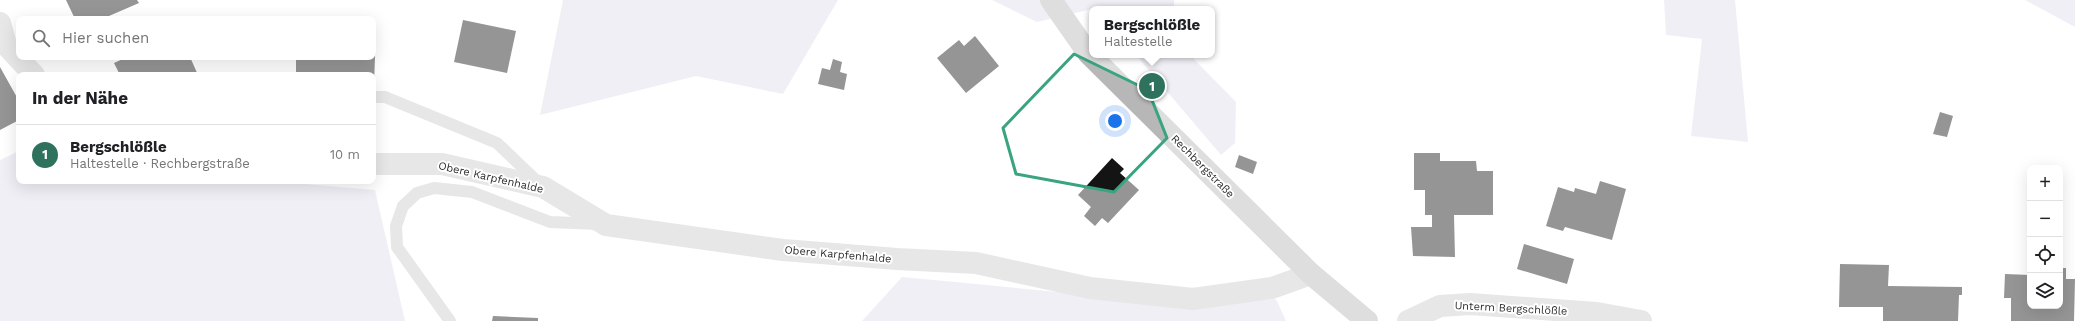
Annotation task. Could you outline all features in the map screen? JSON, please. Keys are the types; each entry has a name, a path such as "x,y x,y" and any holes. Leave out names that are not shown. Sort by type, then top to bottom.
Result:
{"main road":[{"name":"Rechbergstraße","path":"1051,0 1089,54"},
{"name":"Rechbergstraße","path":"1093,58 1311,274 1367,321"}],"street":[{"path":"0,23 6,45 16,56"},
{"path":"20,60 31,72"},
{"name":"Obere Karpfenhalde","path":"376,164 442,164 543,187 606,225 783,250 897,260 976,263 1090,288 1193,298 1272,288 1311,274"},
{"name":"Unterm Bergschlößle","path":"1408,321 1440,306 1470,304 1597,313 1641,321"}],"lane":[{"path":"376,97 385,98 497,143 543,187"},
{"path":"450,321 397,247 396,226 403,206 417,193 434,188 472,192 550,222 606,225"}],"highlighted area":[{"path":"1074,54 1148,90 1167,138 1114,192 1016,174 1003,128"}],"shaded area":[{"path":"563,0 838,0 783,94 696,76 540,115"},
{"path":"992,0 1174,0 1174,6 1089,6 1089,10 1037,22"},
{"path":"1664,0 1735,0 1748,142 1691,136 1702,39 1666,35"},
{"path":"2025,0 2075,0 2075,27"},
{"path":"1139,58 1193,58 1236,102 1235,143 1221,155"},
{"path":"16,152 16,184 305,184 375,190 405,321 0,321 0,160"},
{"path":"902,277 1090,295 1246,301 1276,299 1286,321 862,321"}],"building":[{"path":"66,0 137,0 139,3 109,16 74,16"},
{"path":"463,20 516,31 507,73 454,62"},
{"path":"975,36 999,66 966,93 937,58 959,40 964,46"},
{"path":"833,59 842,62 840,72 847,74 844,90 818,84 822,68 830,70"},
{"path":"120,60 191,60 197,72 118,72 114,63"},
{"path":"296,60 375,60 374,72 296,72"},
{"path":"0,67 16,96 16,122 0,130"},
{"path":"1940,112 1953,116 1947,137 1933,134"},
{"path":"1414,153 1440,153 1440,161 1476,161 1477,171 1493,171 1493,215 1454,215 1455,257 1413,256 1411,227 1432,227 1432,215 1425,215 1425,190 1414,190"},
{"path":"1239,155 1257,162 1253,174 1235,167"},
{"path":"1112,158 1124,169 1120,173 1139,190 1108,223 1102,218 1095,226 1084,216 1091,207 1078,195"},
{"path":"1600,181 1626,189 1612,240 1565,227 1563,231 1546,226 1558,187 1574,192 1575,188 1596,194"},
{"path":"1524,244 1574,259 1567,284 1517,269"},
{"path":"1840,264 1889,265 1888,286 1962,287 1962,295 1959,295 1958,321 1883,321 1883,307 1839,307"},
{"path":"2063,268 2066,268 2066,279 2075,279 2074,321 2011,321 2011,298 2004,298 2005,274 2027,275 2027,309 2063,309"},
{"path":"493,316 538,318 538,321 492,321"}],"place":[{"name":"Bergschlößle","path":"1152,86"}]}
